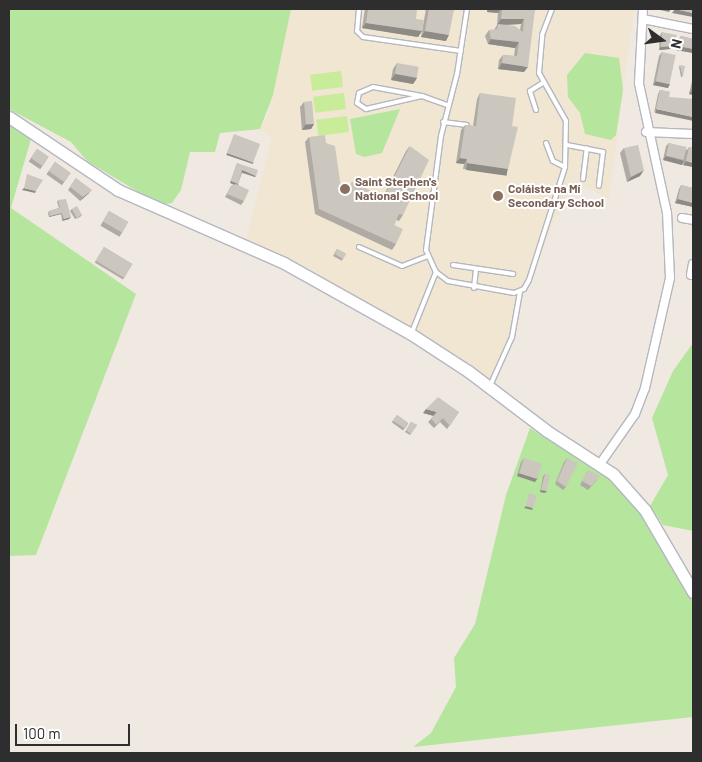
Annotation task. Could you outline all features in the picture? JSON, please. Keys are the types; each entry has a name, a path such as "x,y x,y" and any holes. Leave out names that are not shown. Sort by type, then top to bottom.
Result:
{"street":[{"path":"600,464 634,414 645,388 670,278 667,213 646,132 638,70 643,9"},
{"path":"643,19 693,29"},
{"path":"9,117 118,190 268,256 411,334 490,386 547,432 600,464 645,510 693,592"},
{"path":"646,132 668,129 693,134"},
{"path":"682,218 693,220"},
{"path":"691,275 693,264"}],"lane":[{"path":"359,9 357,30 364,37 461,51"},
{"path":"467,9 461,51 443,122 428,256 436,272 454,284 474,288 520,292"},
{"path":"490,386 512,336 520,292 529,280 565,166 567,145 565,118 543,83 541,42 552,9"},
{"path":"536,110 530,91 543,83"},
{"path":"422,96 366,109 357,103 359,93 373,87 422,96 447,105"},
{"path":"443,122 467,125"},
{"path":"546,143 553,161 565,166"},
{"path":"567,145 604,153 600,186"},
{"path":"583,178 587,148"},
{"path":"359,247 399,266 428,256"},
{"path":"453,265 513,274"},
{"path":"474,288 476,268"},
{"path":"411,334 436,272"}],"shaded area":[{"path":"291,9 634,9 609,198 570,181 560,216 556,216 524,294 515,334 494,386 407,326 298,262 246,239 272,138 260,129 267,117"}],"green space":[{"path":"9,9 291,9 273,95 260,129 220,133 215,152 190,152 181,190 172,203 160,205 87,161 71,142 9,109"},
{"path":"585,53 619,58 623,90 616,135 611,140 585,134 580,113 568,97 567,75"},
{"path":"341,71 343,87 312,91 310,75"},
{"path":"344,93 346,109 315,113 313,97"},
{"path":"400,109 382,153 364,157 356,154 350,119"},
{"path":"347,116 349,132 318,136 316,120"},
{"path":"9,125 31,139 11,208 136,294 36,555 9,556"},
{"path":"693,343 693,531 663,525 650,506 668,475 652,418 673,371"},
{"path":"530,428 618,485 655,533 693,603 693,717 413,747 431,733 456,687 454,658 475,624 506,495"}],"building":[{"path":"368,9 417,10 416,19 424,20 422,31 366,23"},
{"path":"429,9 454,9 449,35 425,31"},
{"path":"502,9 535,9 528,67 502,63 503,55 517,56 519,42 491,39 489,30 497,29 498,24 515,26 523,32 524,19 501,19"},
{"path":"675,9 693,9 693,13"},
{"path":"662,32 677,35 672,46 661,47"},
{"path":"681,36 693,39 693,49 678,46"},
{"path":"662,52 676,55 669,84 656,81"},
{"path":"397,63 419,67 417,78 395,74"},
{"path":"680,65 685,66 683,76"},
{"path":"660,90 670,92 669,97 693,99 693,117 656,109"},
{"path":"480,93 516,98 512,126 518,127 508,169 467,163 467,159 460,158 465,125 476,126"},
{"path":"312,101 314,124 306,125 304,102"},
{"path":"234,134 260,144 253,163 227,153"},
{"path":"325,135 326,143 335,146 341,188 348,191 352,182 384,197 410,146 429,160 403,215 399,214 394,225 403,229 396,244 319,209 309,137"},
{"path":"669,143 687,147 684,160 666,156"},
{"path":"638,145 644,170 631,177 624,148"},
{"path":"689,147 693,148 693,163 686,161"},
{"path":"37,149 49,157 42,166 31,158"},
{"path":"55,162 71,173 64,182 49,171"},
{"path":"237,163 258,170 256,176 242,170 238,184 231,181"},
{"path":"27,174 43,180 36,191 24,188"},
{"path":"76,178 92,190 83,197 70,187"},
{"path":"236,184 249,190 244,201 227,194 231,186"},
{"path":"681,185 693,188 693,203 678,199"},
{"path":"66,199 71,217 64,219 62,213 50,216 49,211 60,208 58,200"},
{"path":"77,206 82,215 77,218 72,209"},
{"path":"109,211 128,222 122,232 103,221"},
{"path":"104,247 132,264 124,278 96,261"},
{"path":"337,249 346,254 343,259 335,254"},
{"path":"438,397 459,412 450,426 443,418 436,425 431,418 437,412 426,409"},
{"path":"397,415 408,423 404,428 393,421"},
{"path":"411,422 417,425 411,434 406,430"},
{"path":"524,458 542,464 537,479 519,473"},
{"path":"567,458 578,463 566,487 557,481"},
{"path":"588,470 600,476 591,486 582,481"},
{"path":"545,474 550,475 547,491 541,490"},
{"path":"529,493 537,496 533,508 526,506"}],"place":[{"name":"Saint Stephen's National School","path":"345,189"},
{"name":"Coláiste na Mí Secondary School","path":"498,196"}]}
